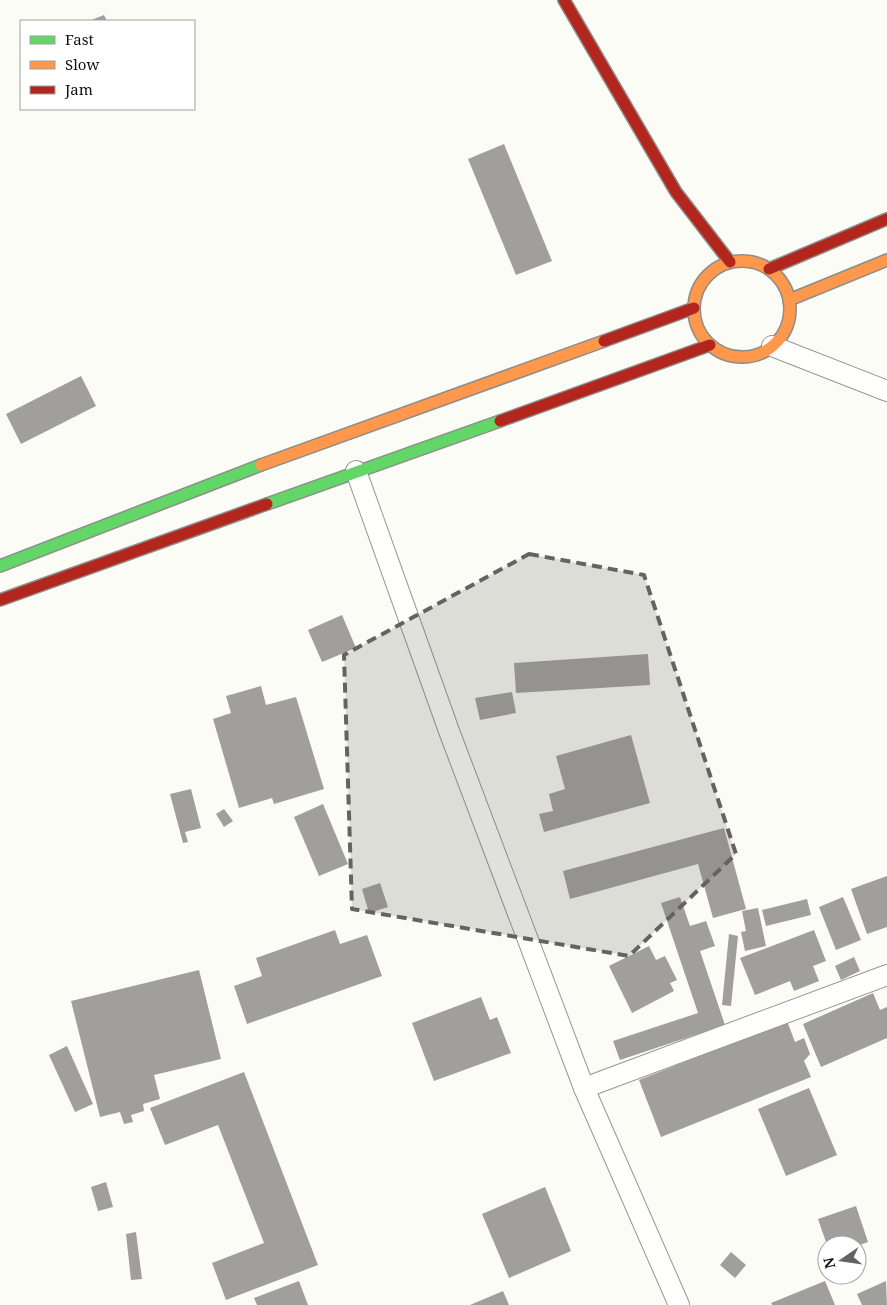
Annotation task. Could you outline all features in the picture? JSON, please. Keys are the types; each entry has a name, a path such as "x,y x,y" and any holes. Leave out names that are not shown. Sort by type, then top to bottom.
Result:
{"street":[{"path":"564,0 676,192 730,262"},
{"path":"769,269 887,220"},
{"path":"789,300 887,260"},
{"path":"750,261 769,269 782,282 789,300 789,317 784,333 772,346 758,355 741,357 724,354 710,345 696,322 694,308 699,288 711,271 730,262 750,261"},
{"path":"0,566 281,458 694,308"},
{"path":"0,600 710,345"},
{"path":"772,346 887,391"},
{"path":"356,471 449,731 584,1088 679,1305"},
{"path":"584,1088 887,975"}],"highlighted area":[{"path":"529,554 644,575 736,854 629,956 352,909 344,655"}],"building":[{"path":"104,15 106,20 92,20"},
{"path":"504,144 552,261 516,275 468,159"},
{"path":"81,376 96,406 21,444 6,414"},
{"path":"342,615 356,648 322,662 308,630"},
{"path":"648,654 650,685 516,693 514,663"},
{"path":"261,686 266,705 296,697 324,789 274,804 272,798 239,808 213,719 231,713 226,696"},
{"path":"512,692 516,713 480,720 475,698"},
{"path":"631,735 650,803 544,832 539,814 553,811 549,794 565,789 556,756"},
{"path":"191,789 201,828 185,832 188,842 183,843 170,794"},
{"path":"323,804 348,864 319,876 294,817"},
{"path":"224,809 233,821 224,827 216,814"},
{"path":"724,828 746,909 713,918 698,864 570,899 563,871"},
{"path":"887,876 887,927 867,934 851,889"},
{"path":"380,883 388,907 369,913 362,889"},
{"path":"680,897 690,926 706,921 715,946 700,951 725,1025 620,1060 613,1041 698,1013 661,903"},
{"path":"843,897 861,940 836,950 819,907"},
{"path":"807,899 811,915 766,926 762,910"},
{"path":"758,908 766,946 745,951 741,932 746,931 742,911"},
{"path":"335,930 340,944 367,935 382,976 247,1024 234,986 262,976 256,958"},
{"path":"814,930 826,961 813,966 819,981 794,991 790,981 755,995 740,958"},
{"path":"729,934 738,936 731,1006 722,1005"},
{"path":"649,946 656,960 665,956 677,980 670,983 674,991 632,1013 609,966"},
{"path":"854,957 860,971 841,980 835,966"},
{"path":"199,970 221,1059 154,1075 160,1099 143,1104 144,1111 131,1115 133,1122 124,1124 120,1112 100,1117 71,1001"},
{"path":"873,993 880,1010 887,1007 887,1038 821,1067 803,1024"},
{"path":"481,997 490,1020 497,1017 511,1053 434,1081 412,1023"},
{"path":"787,1021 795,1042 804,1038 810,1054 804,1061 811,1077 661,1137 639,1080"},
{"path":"67,1046 93,1104 75,1112 49,1055"},
{"path":"244,1072 318,1265 226,1300 212,1263 264,1243 218,1125 165,1145 150,1108"},
{"path":"809,1088 837,1155 786,1176 758,1109"},
{"path":"106,1182 113,1207 98,1211 91,1187"},
{"path":"545,1187 571,1251 509,1278 482,1214"},
{"path":"856,1206 866,1235 824,1235 818,1219"},
{"path":"136,1232 142,1279 131,1280 126,1234"},
{"path":"731,1252 746,1265 735,1278 720,1265"},
{"path":"299,1281 308,1305 257,1305 254,1298"},
{"path":"886,1281 887,1305 862,1305 857,1294"},
{"path":"817,1284 827,1285 835,1305 772,1305 771,1303"},
{"path":"503,1291 509,1305 470,1305"}],"traffic: fast":[{"path":"267,504 500,421"},
{"path":"0,566 261,465"}],"traffic: slow":[{"path":"789,300 887,260"},
{"path":"742,261 760,265 776,275 786,291 790,309 786,327 776,343 760,353 742,357 724,353 708,343 698,327 694,309 698,291 708,275 724,265 742,261"},
{"path":"261,465 604,341"}],"traffic: jam":[{"path":"564,0 676,192 730,262"},
{"path":"769,269 887,219"},
{"path":"604,341 694,308"},
{"path":"500,421 710,345"},
{"path":"0,600 267,504"}]}
